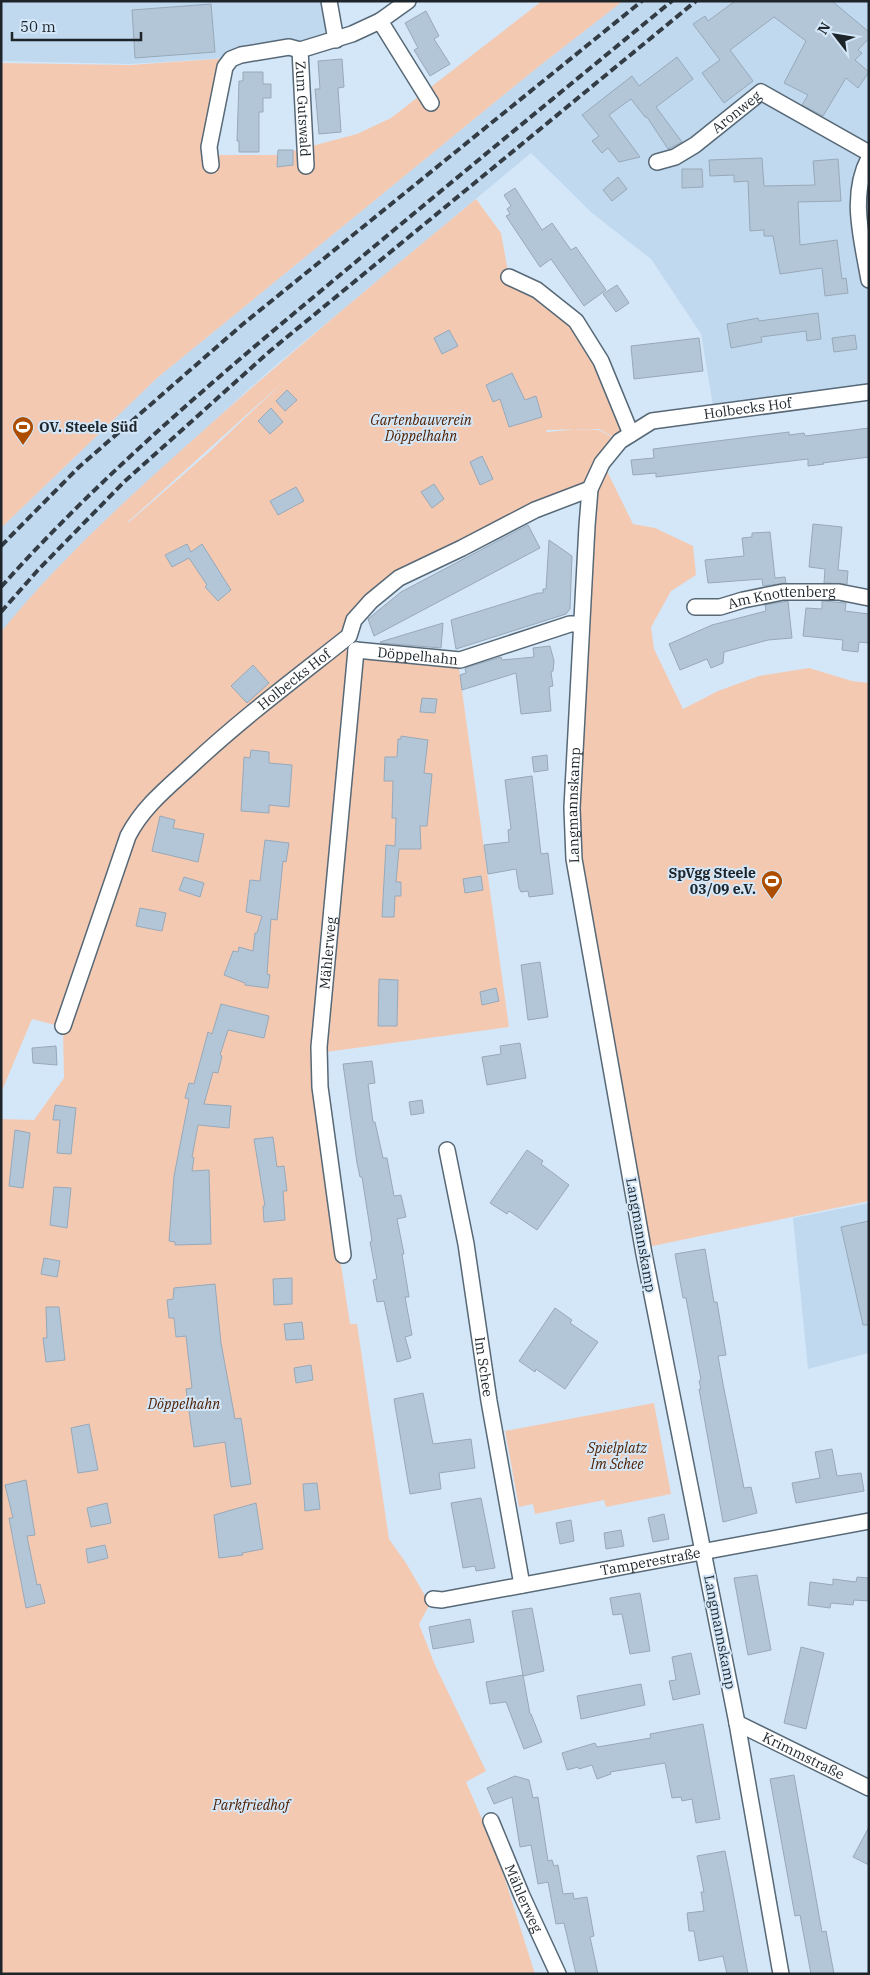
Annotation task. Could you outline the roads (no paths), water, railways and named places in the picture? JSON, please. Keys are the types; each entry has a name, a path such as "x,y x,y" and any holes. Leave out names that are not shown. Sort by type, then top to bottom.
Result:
{"street":[{"path":"329,1 336,40"},
{"name":"Zum Gutswald","path":"211,165 209,147 225,67 231,59 240,55 289,48 300,50 336,40 380,21 408,1"},
{"path":"380,21 431,103"},
{"name":"Zum Gutswald","path":"300,50 306,166"},
{"name":"Aronweg","path":"657,162 675,158 761,92 869,153"},
{"path":"869,158 860,183 858,211 869,280"},
{"path":"509,277 537,290 576,321 601,361 631,434"},
{"name":"Holbecks Hof","path":"63,1026 128,836 143,811 228,732 350,636 354,620 371,601 398,578 462,548 535,510 590,489 602,463 620,441 652,421 869,392"},
{"name":"Langmannskamp","path":"590,489 572,808 574,858 644,1254 738,1723 781,1974"},
{"name":"Am Knottenberg","path":"695,607 720,606 783,592 838,592 869,598"},
{"name":"Döppelhahn","path":"356,650 460,660 570,624 581,624"},
{"path":"350,636 356,650"},
{"name":"Mählerweg","path":"343,1255 320,1087 319,1047 356,650"},
{"name":"Im Schee","path":"447,1150 466,1244 489,1402 522,1585"},
{"name":"Tamperestraße","path":"433,1599 442,1600 869,1521"},
{"name":"Krimmstraße","path":"738,1723 869,1788"},
{"name":"Mählerweg","path":"491,1822 558,1974"}],"railway":[{"path":"1,546 79,467 243,324 642,1"},
{"path":"1,587 80,504 164,425 381,241 672,1"},
{"path":"1,612 38,570 124,482 270,351 696,1"}],"place":[{"name":"OV. Steele Süd","path":"23,446"},
{"name":"SpVgg Steele 03/09 e.V.","path":"772,900"}],"park label":[{"name":"Gartenbauverein Döppelhahn","path":"421,428"},
{"name":"Spielplatz Im Schee","path":"617,1456"},
{"name":"Parkfriedhof","path":"251,1805"}]}
